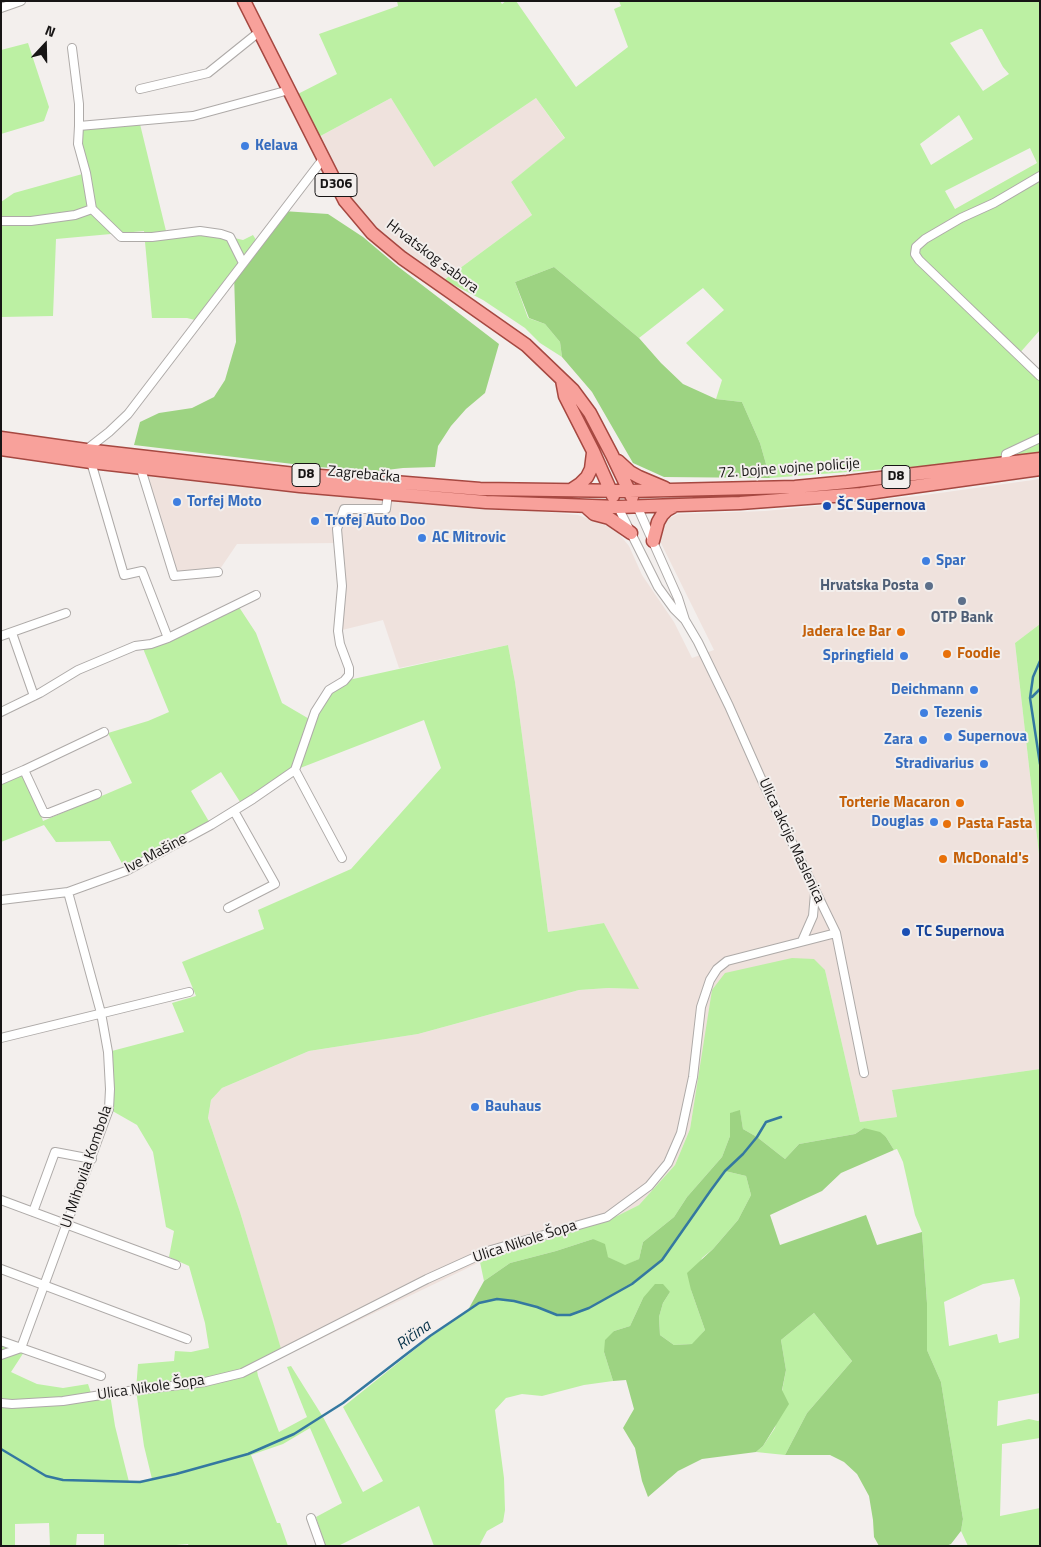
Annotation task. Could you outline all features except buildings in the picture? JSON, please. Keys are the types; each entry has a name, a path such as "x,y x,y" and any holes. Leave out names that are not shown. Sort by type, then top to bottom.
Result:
{"main road":[{"name":"Hrvatskog sabora","path":"244,1 345,201 372,233 426,276 526,345 574,390 582,400 612,455 636,506"},
{"name":"Hrvatskog sabora","path":"562,380 565,396 593,451 618,507"},
{"name":"Zagrebačka","path":"1,438 86,450 295,474 480,489 629,491"},
{"name":"Zagrebačka","path":"1,449 141,468 388,494 486,502 636,506"},
{"path":"570,490 587,477 593,462 593,451"},
{"path":"612,455 639,477 672,491"},
{"name":"72. bojne vojne policije","path":"629,491 795,487 1040,459"},
{"name":"72. bojne vojne policije","path":"636,506 740,503 861,494 1040,470"},
{"path":"583,505 594,514 609,518 631,533"},
{"path":"653,541 662,515 674,506"}],"street":[{"path":"1,8 21,1"},
{"path":"140,89 208,73 259,32"},
{"path":"72,48 79,104 80,126 78,144 86,173 92,209 121,238 152,237 200,231 222,234 230,237 243,263"},
{"path":"80,126 193,116 289,90"},
{"path":"86,450 128,414 323,159"},
{"path":"1040,176 994,203 961,218 925,239 916,247 915,254 1040,376"},
{"path":"1,221 75,215 92,209"},
{"path":"1005,464 1006,454 1040,438"},
{"path":"91,462 124,575 142,571 168,638"},
{"path":"141,468 174,576 218,572"},
{"path":"342,858 295,770 315,712 328,690 344,681 349,675 349,668 340,644 338,630 342,586 337,528 344,509 386,509 388,494"},
{"name":"Ulica akcije Maslenica","path":"636,506 678,598 685,620 730,706 764,785 836,933 864,1073"},
{"name":"Ulica akcije Maslenica","path":"618,507 658,588 685,620"},
{"path":"1,712 34,696 78,670 135,646 142,646 168,638 256,595"},
{"path":"1,636 66,613"},
{"path":"12,632 34,696"},
{"path":"1,780 104,732"},
{"path":"24,770 44,813 49,813 97,794"},
{"name":"Ive Mašine","path":"1,900 68,892 126,871 234,811 295,770"},
{"path":"228,908 275,884 234,811"},
{"path":"802,941 813,916 815,891"},
{"name":"Ul Mihovila Kombola","path":"21,1348 109,1109 108,1052 101,1013 68,892"},
{"name":"Ulica Nikole Šopa","path":"1,1403 62,1401 205,1382 242,1373 427,1279 491,1250 607,1217 649,1186 668,1163 681,1133 693,1077 701,1007 710,980 717,969 727,961 836,933"},
{"path":"1,1038 190,992"},
{"path":"33,1212 55,1152 92,1159"},
{"path":"1,1200 176,1265"},
{"path":"1,1269 188,1338"},
{"path":"1,1340 101,1376"},
{"path":"1,1355 21,1348"},
{"path":"311,1518 321,1546"}],"shaded area":[{"path":"391,98 434,167 536,98 565,139 511,182 532,215 444,280 402,258 372,233 313,140"},
{"path":"141,469 578,515 615,529 629,546 642,575 674,622 692,658 714,650 659,539 661,528 668,519 678,514 765,511 918,496 1040,479 1040,624 1015,643 1040,863 1040,1069 892,1090 897,1117 860,1122 825,970 699,1075 690,1129 675,1165 639,1205 617,1216 480,1262 283,1357 240,1212 208,1118 211,1100 222,1088 309,1051 418,1034 579,990 608,988 638,989 604,923 548,932 515,682 508,645 399,668 383,620 338,631 342,586 338,543 237,544 218,572 174,576"}],"green space":[{"path":"397,1 500,1 502,4 506,1 516,1 576,87 628,47 614,9 621,6 619,1 1040,1 1040,330 1018,355 1040,376 1040,453 925,466 770,478 760,443 742,402 716,399 722,380 686,343 724,310 703,288 639,338 554,267 515,282 528,318 545,324 560,342 562,357 540,343 525,328 483,300 444,280 532,215 511,182 565,138 536,98 434,167 391,98 313,140 292,97 337,74 319,34 398,6","holes":["982,29 1003,67 1009,74 983,91 950,43","959,115 973,139 931,165 920,144","1030,148 1037,163 955,209 945,191"]},
{"path":"28,43 49,107 44,121 1,134 1,50"},
{"path":"139,120 167,235 208,232 243,240 253,235 258,243 199,321 187,318 152,318 144,231 56,239 53,316 1,317 1,202 14,193 86,173 78,144 79,126"},
{"path":"283,211 328,214 363,237 396,265 499,344 485,393 466,409 451,426 438,446 435,467 378,471 318,467 134,445 140,422 159,413 192,408 214,397 225,380 236,342 234,274"},
{"path":"554,267 639,338 683,384 716,399 742,402 760,443 770,478 664,477 633,463 592,392 562,357 560,342 545,324 529,318 515,282"},
{"path":"237,604 256,633 282,703 311,720 329,690 344,681 508,645 515,682 548,932 604,923 639,989 608,988 579,990 418,1034 309,1051 222,1088 211,1100 208,1118 240,1212 282,1352 256,1365 258,1376 279,1432 307,1417 287,1367 291,1366 323,1417 363,1492 383,1481 343,1407 429,1338 479,1303 497,1299 537,1307 557,1315 589,1308 632,1284 662,1260 725,1171 746,1176 751,1195 738,1220 713,1249 702,1258 691,1290 705,1330 693,1344 674,1345 660,1335 659,1317 663,1303 670,1292 643,1298 630,1326 614,1331 604,1352 613,1381 584,1385 542,1396 522,1394 506,1398 495,1410 504,1478 505,1510 503,1522 487,1531 479,1546 434,1546 419,1506 338,1546 325,1546 316,1517 342,1503 310,1428 283,1444 251,1455 277,1523 280,1523 288,1546 189,1546 188,1544 104,1546 104,1534 77,1534 76,1546 50,1546 49,1523 15,1524 15,1546 1,1546 1,1341 24,1352 11,1372 37,1384 63,1388 88,1384 92,1396 110,1394 115,1426 129,1482 152,1479 144,1446 136,1390 138,1364 174,1361 175,1351 191,1352 209,1348 205,1323 189,1266 169,1257 174,1231 166,1227 153,1152 137,1125 109,1109 108,1052 184,1032 172,1003 196,996 182,962 264,929 258,910 351,869 441,768 424,720 295,770 242,805 221,772 191,791 211,825 126,871 110,841 56,842 44,825 1,842 1,780 24,770 43,821 132,783 108,733 148,721 169,712 142,646"},
{"path":"1040,624 1040,863 1015,643"},
{"path":"792,958 814,959 825,970 860,1122 897,1117 892,1090 1040,1069 1040,1393 998,1401 997,1426 1029,1419 1040,1420 1040,1438 1002,1444 1000,1516 1040,1508 1040,1546 968,1546 961,1531 963,1519 941,1382 927,1350 927,1303 922,1232 915,1215 903,1162 897,1149 894,1150 886,1137 864,1128 855,1134 799,1144 785,1159 757,1137 743,1129 740,1111 731,1113 730,1136 722,1157 687,1197 674,1217 643,1242 639,1259 625,1266 608,1257 593,1239 510,1263 484,1281 480,1262 617,1216 639,1205 675,1165 690,1129 712,990 725,973","holes":["1014,1279 1020,1298 1019,1338 999,1343 997,1334 949,1346 944,1302 983,1284"]},
{"path":"740,1110 743,1129 757,1137 785,1159 799,1144 855,1134 864,1128 880,1132 886,1137 894,1150 841,1173 822,1191 770,1215 780,1245 866,1215 877,1245 922,1232 927,1303 927,1350 941,1382 963,1519 961,1531 951,1544 946,1546 879,1546 874,1537 869,1496 857,1474 844,1462 830,1455 785,1455 807,1413 852,1361 814,1313 781,1340 786,1370 782,1390 789,1404 763,1446 756,1452 702,1459 678,1471 648,1497 642,1481 635,1448 623,1428 634,1409 626,1380 613,1381 604,1352 605,1340 614,1331 630,1326 643,1298 655,1284 663,1284 670,1292 663,1303 659,1317 660,1335 674,1345 692,1344 705,1330 687,1273 713,1249 738,1220 751,1195 746,1176 725,1171 662,1260 632,1284 589,1308 570,1315 557,1315 537,1307 497,1299 479,1303 468,1310 484,1281 510,1263 593,1239 605,1244 608,1257 625,1265 639,1259 643,1242 674,1217 687,1197 722,1157 730,1136 730,1113"},
{"path":"814,1313 852,1361 807,1413 785,1455 756,1452 763,1446 775,1428 786,1370 781,1340"}],"waterway":[{"path":"1040,661 1033,677 1030,698 1040,764"},
{"path":"1032,697 1040,689"},
{"name":"Ričina","path":"1,1449 46,1476 63,1480 140,1482 248,1454 294,1434 343,1403 430,1336 479,1303 497,1299 514,1301 557,1315 570,1315 589,1308 632,1284 662,1260 725,1171 743,1154 766,1122 781,1117"}],"place":[{"name":"Kelava","path":"245,146"},
{"name":"Torfej Moto","path":"177,502"},
{"name":"ŠC Supernova","path":"827,506"},
{"name":"Trofej Auto Doo","path":"315,521"},
{"name":"AC Mitrovic","path":"422,538"},
{"name":"Spar","path":"926,561"},
{"name":"Hrvatska Posta","path":"929,586"},
{"name":"OTP Bank","path":"962,601"},
{"name":"Jadera Ice Bar","path":"901,632"},
{"name":"Foodie","path":"947,654"},
{"name":"Springfield","path":"904,656"},
{"name":"Deichmann","path":"974,690"},
{"name":"Tezenis","path":"924,713"},
{"name":"Supernova","path":"948,737"},
{"name":"Zara","path":"923,740"},
{"name":"Stradivarius","path":"984,764"},
{"name":"Torterie Macaron","path":"960,803"},
{"name":"Douglas","path":"934,822"},
{"name":"Pasta Fasta","path":"947,824"},
{"name":"McDonald's","path":"943,859"},
{"name":"TC Supernova","path":"906,932"},
{"name":"Bauhaus","path":"475,1107"}]}
